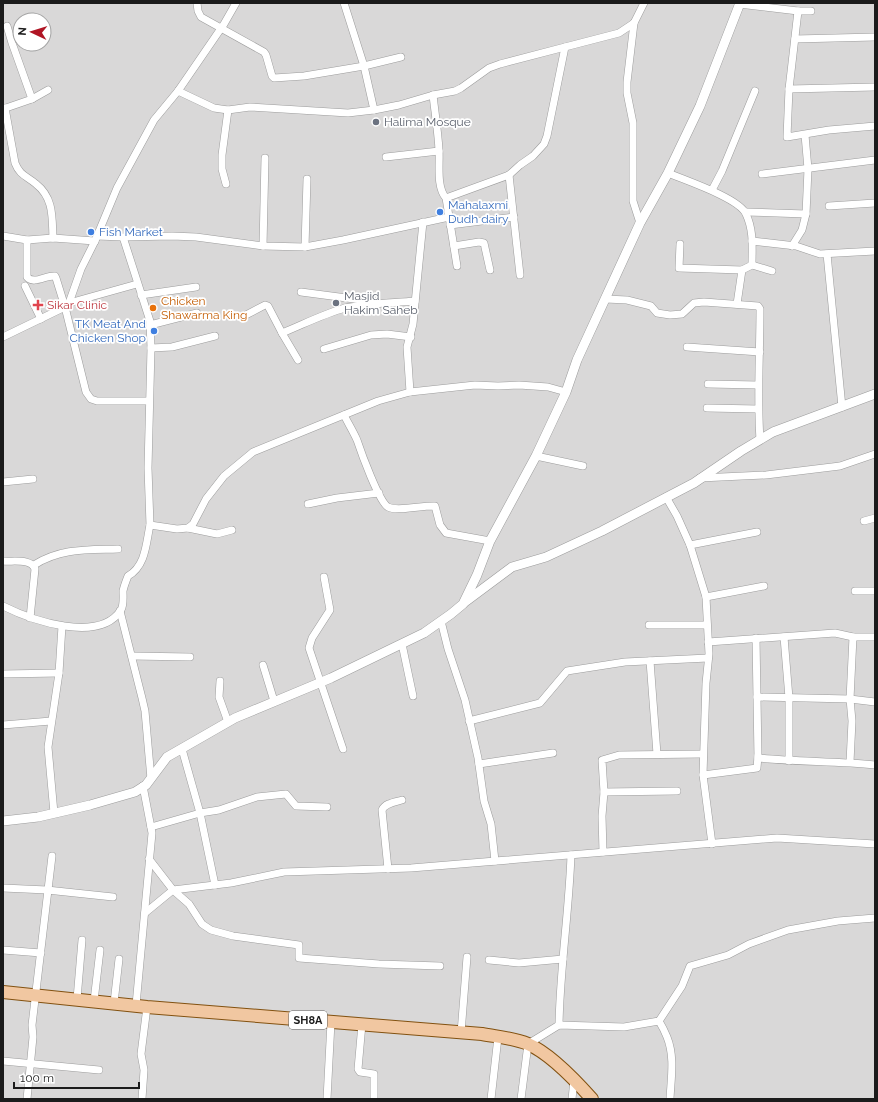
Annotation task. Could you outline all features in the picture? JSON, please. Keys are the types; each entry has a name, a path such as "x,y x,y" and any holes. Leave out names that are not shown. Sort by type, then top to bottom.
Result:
{"main road":[{"name":"SH8A","path":"3,992 142,1006 461,1033 515,1040 528,1044 546,1056 574,1080 592,1099"}],"street":[{"path":"197,3 198,11 201,17 264,52 274,78 278,79 304,76 364,66 401,57"},
{"path":"67,305 81,269 96,239 117,188 154,120 178,91 221,28 236,3"},
{"path":"344,3 364,66 374,110"},
{"path":"640,223 634,201 633,122 627,93 627,82 634,23 644,3"},
{"path":"463,604 477,575 490,541 536,456 566,392 577,360 640,223 668,173 700,106 740,3 798,11 811,11"},
{"path":"798,11 786,137 829,130 875,126"},
{"path":"178,91 214,108 228,110 250,107 288,108 348,113 374,110 455,91 489,68 619,33 634,23"},
{"path":"7,26 32,99"},
{"path":"795,39 875,37"},
{"path":"446,198 509,175 533,156 544,144 548,136 565,47"},
{"path":"790,89 875,87"},
{"path":"48,90 32,99 4,108 18,171 38,185 50,202 53,238"},
{"path":"712,190 722,171 755,91"},
{"path":"433,95 439,151 438,170 442,194 446,198 457,266"},
{"path":"226,184 222,169 222,155 228,110"},
{"path":"792,246 802,230 806,214 808,169 805,135"},
{"path":"386,157 439,151"},
{"path":"263,246 265,158"},
{"path":"762,174 875,160"},
{"path":"668,173 712,190 738,205 746,212 752,235 752,266"},
{"path":"509,175 520,275"},
{"path":"305,247 307,179"},
{"path":"829,206 875,202"},
{"path":"746,212 806,214"},
{"path":"450,225 514,216"},
{"path":"3,236 27,240 53,238 96,239 172,236 196,237 263,246 305,247 448,217"},
{"path":"410,392 407,352 411,336 423,222"},
{"path":"3,606 30,618 62,626 80,627 96,625 113,619 120,611 122,608 123,592 128,576 134,573 144,557 150,525 148,475 151,348 150,325 123,237"},
{"path":"27,240 27,277 33,281 55,276 67,305 86,392 91,399 97,401 150,401"},
{"path":"752,241 792,246 816,253 827,254 875,252"},
{"path":"454,246 480,242 484,243 490,270"},
{"path":"680,244 679,268 742,270 752,266 772,271"},
{"path":"827,254 842,407"},
{"path":"737,304 742,270"},
{"path":"4,334 41,319 67,305 137,284"},
{"path":"25,286 41,319"},
{"path":"142,296 196,287"},
{"path":"301,292 364,299 384,303"},
{"path":"606,299 627,300 651,306 657,313 670,315 682,314 694,303 704,302 758,306 760,309 758,385 760,440"},
{"path":"282,333 337,310 384,303 415,301"},
{"path":"244,316 267,305 298,360"},
{"path":"150,325 197,313"},
{"path":"324,349 371,335 387,334 411,336"},
{"path":"151,348 172,347 215,336"},
{"path":"687,347 760,352"},
{"path":"708,384 758,385"},
{"path":"188,528 193,524 206,499 224,476 253,452 378,401 410,392 475,385 519,385 548,387 566,392"},
{"path":"3,821 38,817 135,792 151,779 167,757 182,748 235,718 321,682 424,633 442,621 512,567 546,557 602,531 700,478 773,432 875,394"},
{"path":"707,408 758,409"},
{"path":"344,415 379,493 387,506 396,509 435,506 440,525 446,533 490,541"},
{"path":"700,478 766,475 840,466 875,454"},
{"path":"536,456 583,466"},
{"path":"3,482 33,479"},
{"path":"308,504 337,498 379,493"},
{"path":"666,497 677,516 690,545 706,597 708,658 703,775 712,844"},
{"path":"864,521 875,518"},
{"path":"150,525 178,529 188,528 217,534 232,530"},
{"path":"690,545 757,532"},
{"path":"34,565 45,558 60,553 118,549"},
{"path":"3,561 28,562 34,565"},
{"path":"30,618 35,569 34,565"},
{"path":"324,577 330,610 312,638 309,648 343,748"},
{"path":"706,597 764,586"},
{"path":"854,591 875,591"},
{"path":"120,611 145,711 151,779"},
{"path":"442,621 448,649 465,700 484,801 491,824 495,861"},
{"path":"649,624 707,625"},
{"path":"54,813 48,747 59,673 62,626"},
{"path":"708,642 835,633 853,637 875,637"},
{"path":"784,636 789,698 789,761"},
{"path":"850,762 852,721 850,699 853,637"},
{"path":"703,775 757,768 756,638"},
{"path":"402,644 412,696"},
{"path":"132,656 190,657"},
{"path":"469,721 540,703 567,671 625,662 708,658"},
{"path":"650,661 657,754"},
{"path":"262,665 274,701"},
{"path":"3,674 59,673"},
{"path":"220,680 219,697 228,722"},
{"path":"757,697 850,699 875,702"},
{"path":"3,725 52,721"},
{"path":"182,748 200,813 215,885"},
{"path":"478,764 553,753"},
{"path":"603,852 602,816 604,792 602,760 619,755 703,754"},
{"path":"758,756 758,758 789,761 850,762 875,765"},
{"path":"142,1099 144,1070 141,1054 144,913 152,833 143,786"},
{"path":"604,792 677,791"},
{"path":"150,828 200,813 219,810 257,797 280,794 286,794 296,806 327,807"},
{"path":"388,869 382,810 383,806 402,800"},
{"path":"144,913 173,890 215,885 284,872 388,869 776,838 875,844"},
{"path":"559,1026 572,855"},
{"path":"27,1099 33,1037 32,1025 52,856"},
{"path":"149,859 173,890 188,904 202,924 211,930 233,936 299,945 299,958 379,964 440,966"},
{"path":"3,888 47,890 113,898"},
{"path":"521,1099 528,1044 559,1026 624,1027 659,1020 682,986 690,966 728,955 749,944 788,930 838,921 875,918"},
{"path":"76,999 82,940"},
{"path":"3,950 41,953"},
{"path":"94,1001 100,950"},
{"path":"461,1033 466,957"},
{"path":"114,1003 119,959"},
{"path":"489,960 519,962 563,959"},
{"path":"659,1020 668,1038 673,1067 670,1099"},
{"path":"327,1099 331,1022"},
{"path":"362,1024 358,1069 360,1072 374,1074 374,1099"},
{"path":"492,1099 498,1037"},
{"path":"3,1061 19,1064 31,1063 100,1070"},
{"path":"572,1099 574,1080"}],"shaded area":[{"path":"3,3 875,3 875,1099 3,1099"}],"place":[{"name":"Halima Mosque","path":"376,122"},
{"name":"Mahalaxmi Dudh dairy","path":"440,212"},
{"name":"Fish Market","path":"91,232"},
{"name":"Masjid Hakim Saheb","path":"336,303"},
{"name":"Sikar Clinic","path":"38,305"},
{"name":"Chicken Shawarma King","path":"153,308"},
{"name":"TK Meat And Chicken Shop","path":"154,331"}]}
